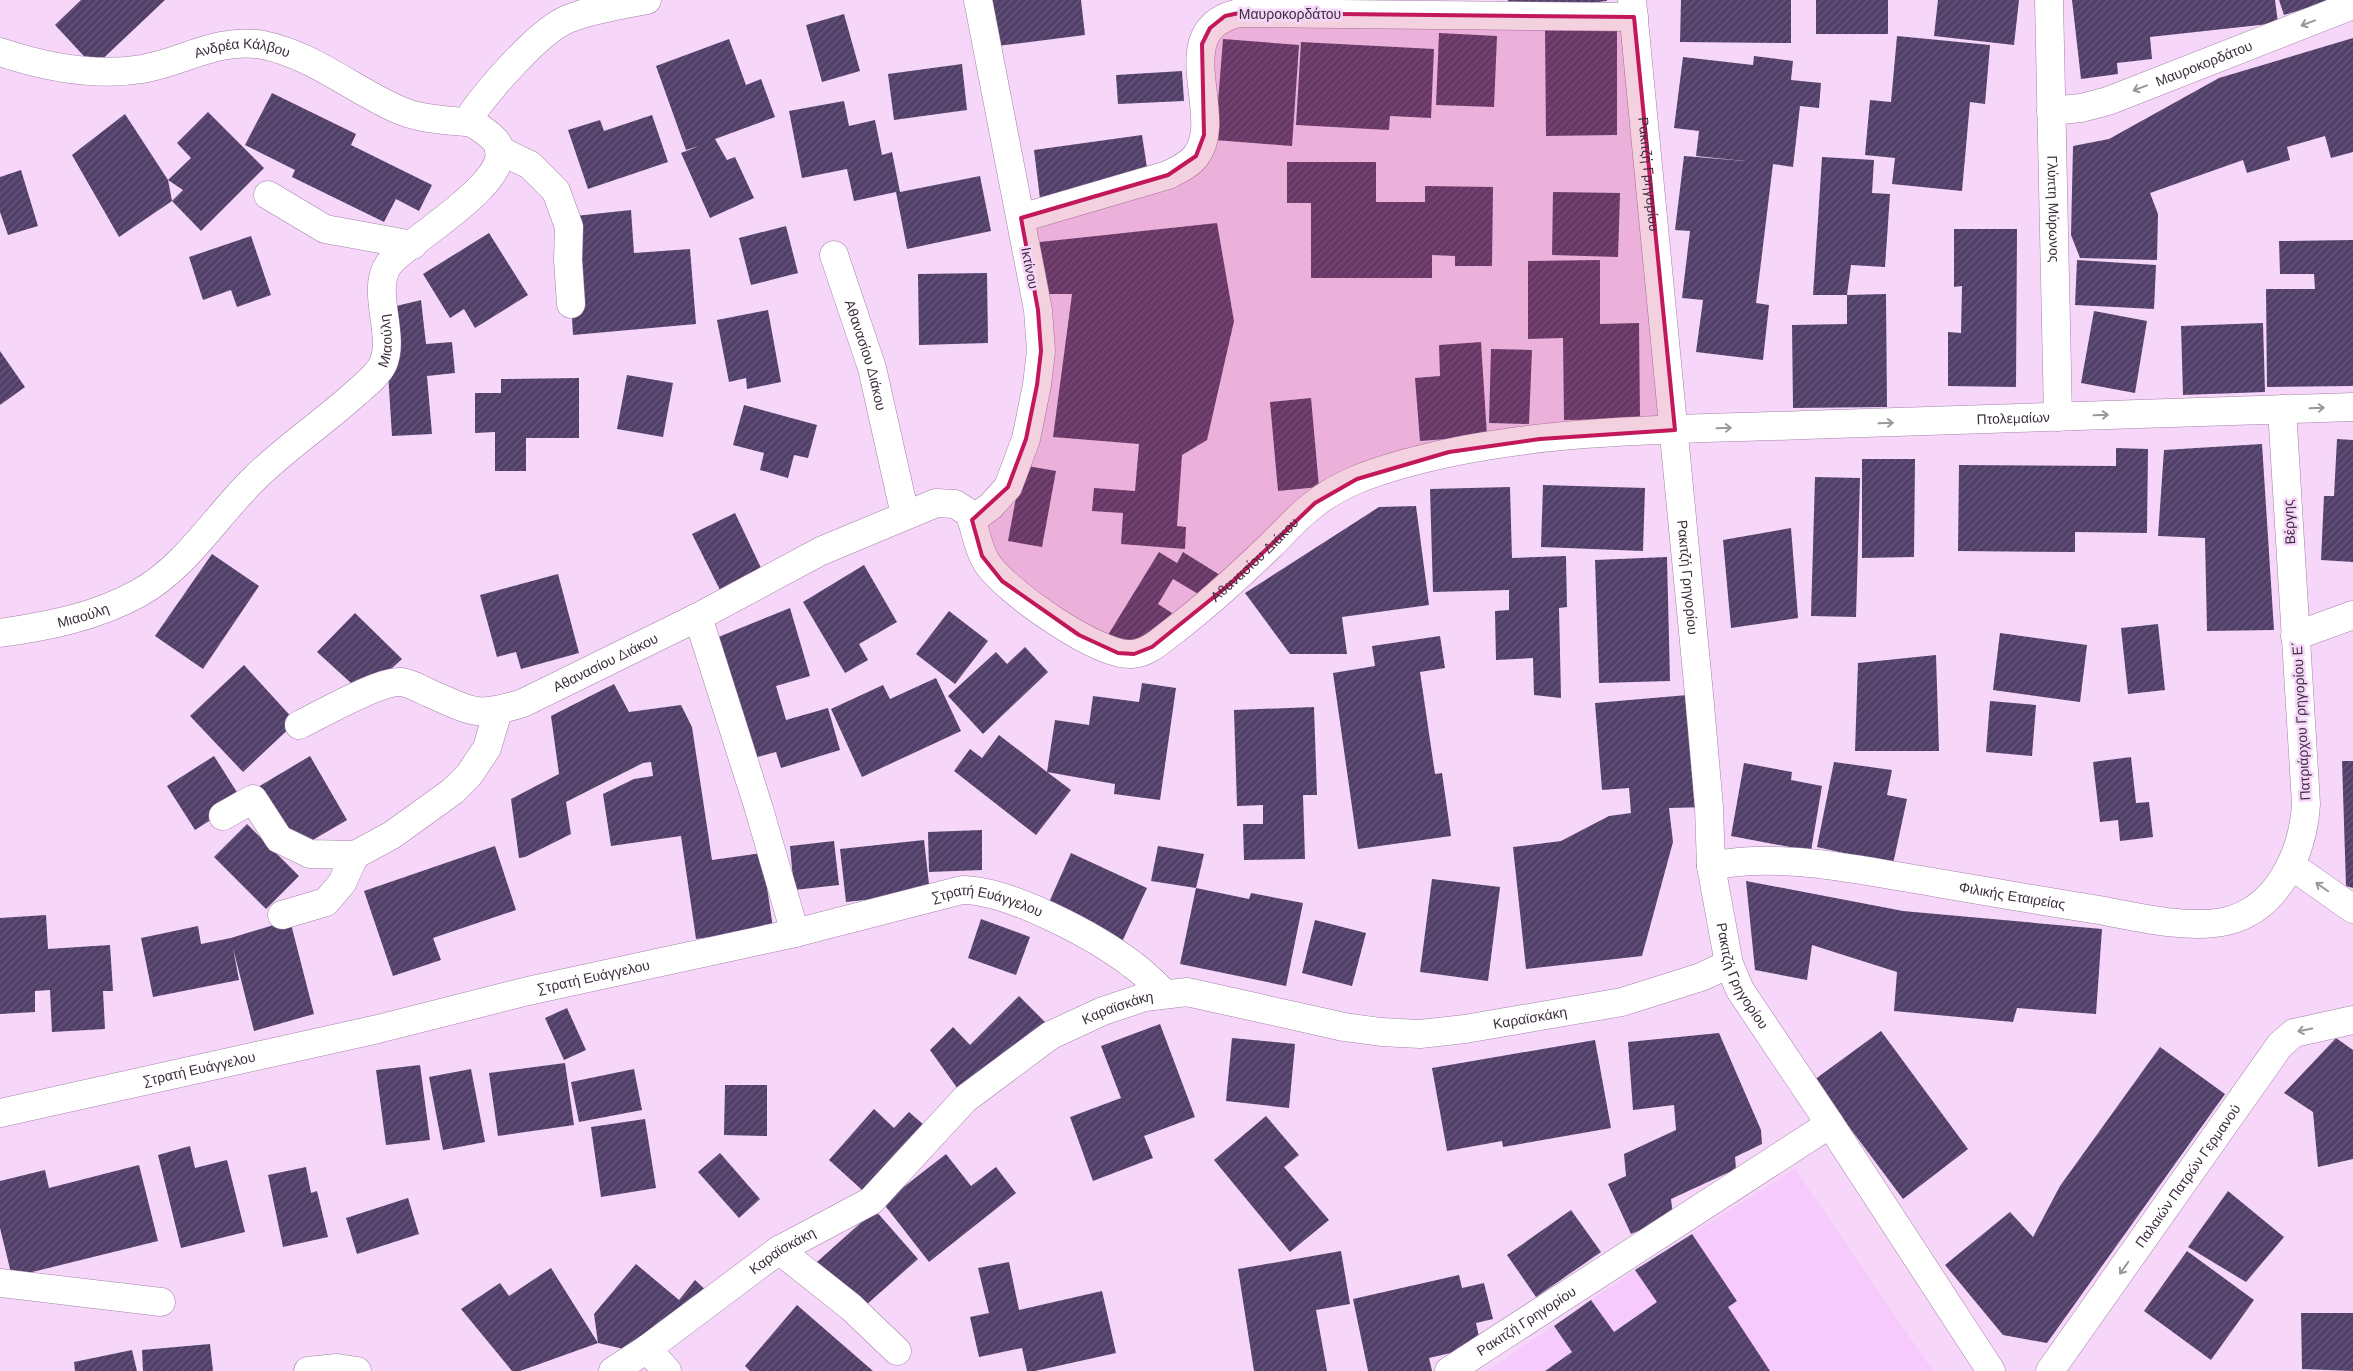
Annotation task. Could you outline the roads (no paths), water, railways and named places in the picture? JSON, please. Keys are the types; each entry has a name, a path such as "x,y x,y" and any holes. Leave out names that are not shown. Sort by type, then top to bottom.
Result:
{"street":[{"path":"571,304 568,260 569,227 556,191 530,164 499,150 496,143 473,123 473,112 482,99 546,33 567,19 647,0"},
{"name":"Ικτίνου","path":"972,520 991,506 1008,487 1026,439 1037,385 1041,351 1038,310 978,0"},
{"name":"Γλύπτη Μύρωνος","path":"2049,0 2058,417"},
{"name":"Μαυροκορδάτου","path":"2051,111 2082,108 2108,101 2353,5"},
{"name":"Μαυροκορδάτου","path":"1021,218 1168,175 1186,166 1196,156 1204,135 1200,60 1202,44 1210,28 1225,16 1249,13 1633,9"},
{"name":"Ρακιτζή Γρηγορίου","path":"1633,9 1675,430 1707,788 1711,866 1729,964 1740,990 1762,1026 1830,1124 1991,1371"},
{"name":"Ανδρέα Κάλβου","path":"0,52 24,60 87,72 120,71 158,65 212,47 244,43 264,45 326,70 399,110 415,116 473,123"},
{"name":"Μιαούλη","path":"0,633 76,619 139,593 165,576 254,479 342,408 382,366 387,352 382,280 389,265 477,191 493,172 498,162 499,150"},
{"path":"268,195 325,229 413,245"},
{"name":"Αθανασίου Διάκου","path":"834,255 872,368 905,515"},
{"name":"Πτολεμαίων","path":"1675,430 2353,407"},
{"name":"Βέργης","path":"2282,409 2295,636"},
{"name":"Αθανασίου Διάκου","path":"299,725 346,701 386,684 400,682 470,711 482,713 498,711 523,703 698,617 821,551 930,505 949,503 966,509 972,520 982,556 987,564 1016,593 1079,635 1118,653 1134,654 1152,647 1195,614 1241,574 1315,504 1357,479 1449,452 1540,439 1675,430"},
{"name":"Πατριάρχου Γρηγορίου Ε΄","path":"2292,866 2302,838 2306,804 2295,636 2353,616"},
{"path":"698,617 796,933"},
{"path":"224,816 253,798 280,839 310,854 354,855 392,835 453,790 469,774 487,748 498,711"},
{"path":"282,915 326,902 342,883 354,855"},
{"name":"Φιλικής Εταιρείας","path":"1711,866 1749,860 1808,862 2124,914 2202,924 2227,921 2247,914 2268,896 2292,866"},
{"path":"2292,866 2353,909"},
{"name":"Στρατή Ευάγγελου","path":"0,1113 378,1029 528,992 796,933 948,892 962,890 982,892 1026,906 1102,944 1133,965 1164,993"},
{"name":"Καραϊσκάκη","path":"612,1371 647,1349 779,1250 871,1202 965,1099 1039,1043 1065,1028 1103,1011 1164,993 1196,993 1344,1027 1381,1032 1420,1034 1465,1029 1622,1002 1701,977 1729,964"},
{"name":"Παλαιών Πατρών Γερμανού","path":"2050,1371 2280,1045 2294,1033 2353,1020"},
{"name":"Ρακιτζή Γρηγορίου","path":"1448,1371 1830,1124"},
{"path":"779,1250 851,1307 896,1351"},
{"path":"0,1284 161,1302"},
{"path":"647,1349 667,1371"},
{"path":"308,1371 337,1368 357,1371"}]}
